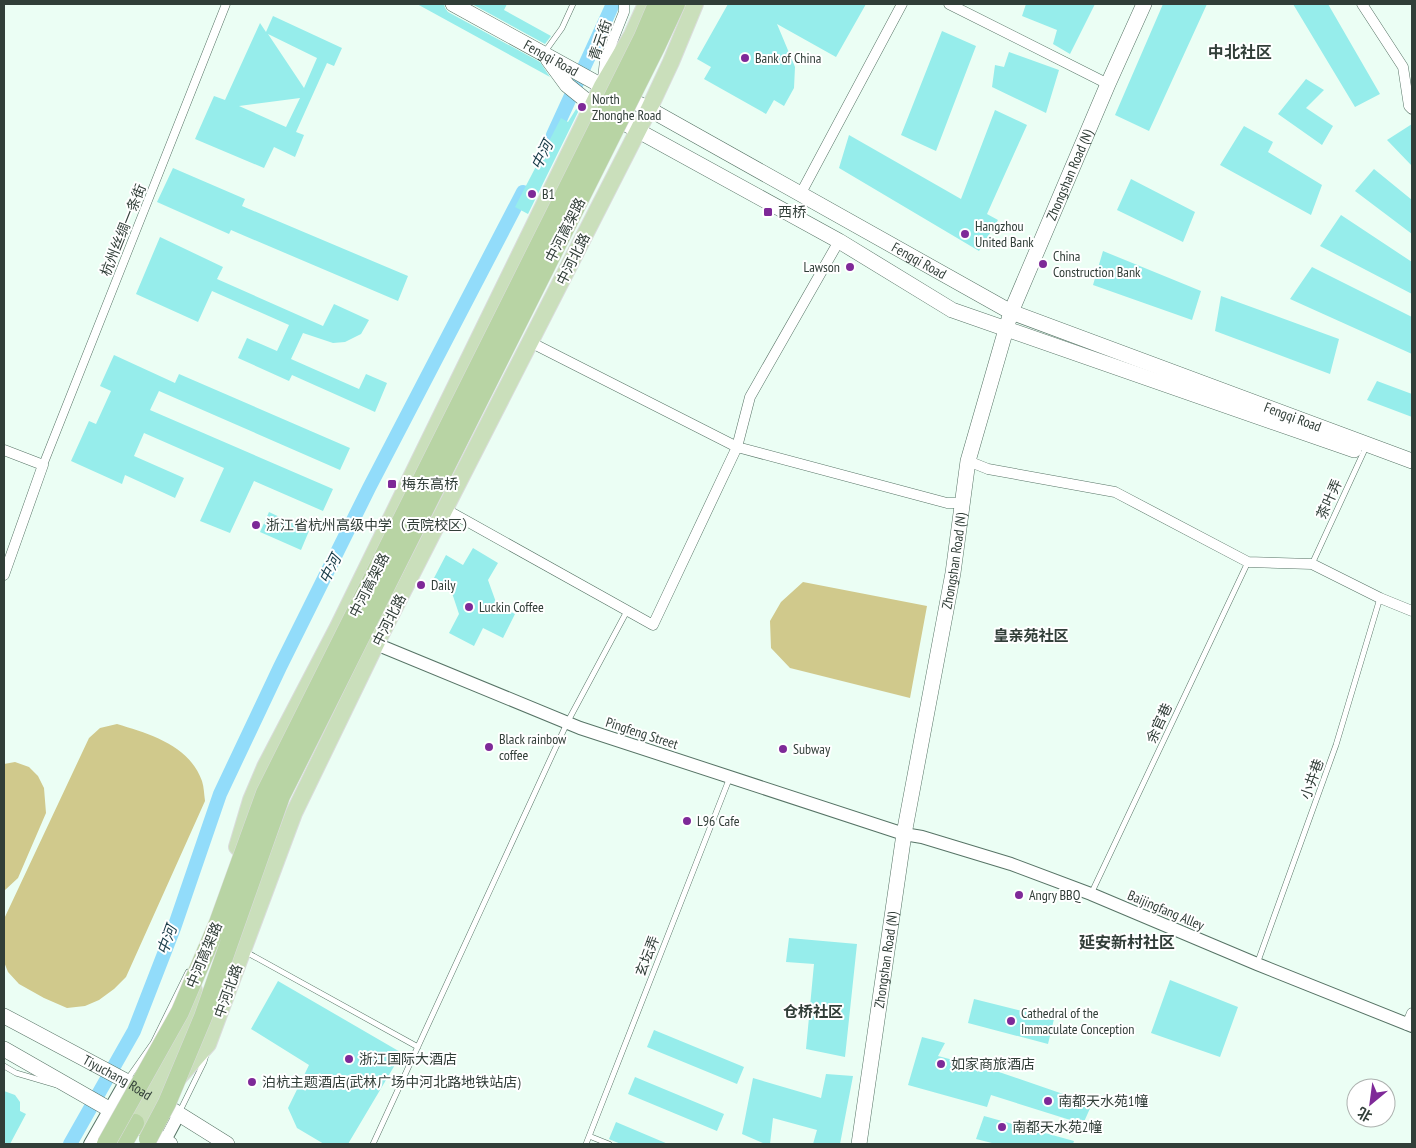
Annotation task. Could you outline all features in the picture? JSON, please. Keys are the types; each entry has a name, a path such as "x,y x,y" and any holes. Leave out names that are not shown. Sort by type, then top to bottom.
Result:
{"highway":[{"name":"中河高架路","path":"106,1144 180,1012 218,923 265,793 657,4"},
{"name":"中河高架路","path":"143,1140 167,1102 203,1017 281,796 676,4"}],"main road":[{"name":"Fengqi Road","path":"453,4 596,83 649,109 1011,312 1365,449 1412,461"},
{"name":"中河北路","path":"143,1140 153,1098 188,1020 204,938 265,767 338,627 587,101 596,83 632,35 646,4"},
{"name":"中河北路","path":"153,1098 208,1044 294,813 376,644 649,109 694,4"},
{"name":"Zhongshan Road (N)","path":"859,1144 904,834 945,619 968,461 1011,312 1144,4"},
{"path":"544,54 567,85 587,101 839,241 952,310 1365,449 1412,471"},
{"name":"Tiyuchang Road","path":"4,1016 126,1081 227,1144"},
{"path":"4,1049 109,1110 143,1140"}],"street":[{"name":"杭州丝绸一条街","path":"43,465 226,4"},
{"name":"青云街","path":"596,83 624,12 624,4"},
{"path":"801,193 902,4"},
{"path":"948,4 1108,84"},
{"path":"1362,4 1403,67 1409,106 1412,109"},
{"path":"445,509 653,625 737,447 750,397 839,241"},
{"path":"530,342 737,447 947,503 962,503"},
{"path":"4,450 43,465 4,576"},
{"path":"968,461 988,469 1115,492 1248,562 1312,564 1380,598 1412,611"},
{"name":"Pingfeng Street","path":"376,644 567,723 904,834"},
{"name":"Baijingfang Alley","path":"904,834 922,837 1011,864 1091,894 1257,964 1411,1021"},
{"path":"90,1144 126,1081"},
{"path":"143,1140 179,1114"}],"lane":[{"path":"544,54 562,28 573,4"},
{"name":"茶叶弄","path":"1312,564 1365,449"},
{"name":"余官巷","path":"1091,894 1248,562"},
{"name":"小井巷","path":"1257,964 1336,744 1380,598"},
{"path":"374,1144 567,723 628,611"},
{"name":"玄坛弄","path":"586,1144 730,777"},
{"path":"243,950 418,1047"},
{"path":"126,1081 153,1043 192,964"},
{"path":"179,1114 204,1062 208,1044"},
{"path":"4,1066 51,1084 71,1088"},
{"path":"589,1136 609,1144"}],"shaded area":[{"path":"803,582 927,606 910,698 790,668 771,648 770,621 781,602"},
{"path":"117,724 155,737 188,758 202,781 205,801 126,977 99,1000 85,1006 67,1008 19,984 8,972 4,962 4,919 89,738 100,728"},
{"path":"15,762 29,767 38,776 44,788 46,813 18,878 4,891 4,764"}],"building":[{"path":"417,4 444,4 448,12 540,62 550,77"},
{"path":"472,4 507,4 504,10 551,36 545,44"},
{"name":"Bank of China","path":"728,4 866,4 836,57 777,24 795,67 794,88 784,106 774,100 766,114 704,79 711,67 697,59"},
{"path":"1026,4 1095,4 1070,54 1053,44 1057,30 1022,16"},
{"path":"1163,4 1207,4 1149,131 1115,115"},
{"path":"1293,4 1328,4 1380,94 1355,107"},
{"path":"273,16 342,48 334,66 327,63 296,132 304,135 295,157 274,147 264,168 195,139 214,96 225,100 260,23 266,32","holes":["268,34 317,58 304,88","300,98 286,127 239,106"]},
{"path":"942,31 976,46 936,151 901,135"},
{"path":"1009,52 1059,70 1046,113 992,87 995,65 1004,67"},
{"path":"1306,79 1324,90 1306,108 1333,126 1322,145 1278,114"},
{"path":"578,106 580,108 528,214 515,207 561,118 568,122"},
{"path":"995,110 1027,125 987,214 998,220 979,251 839,168 849,135 961,199"},
{"path":"1412,124 1412,166 1387,140"},
{"path":"1244,126 1273,142 1268,152 1322,185 1311,215 1220,165"},
{"path":"173,168 245,199 242,206 408,276 398,301 231,230 229,234 157,202"},
{"path":"1374,169 1412,200 1412,234 1355,191"},
{"path":"1131,179 1195,212 1183,242 1117,210"},
{"path":"1341,215 1412,262 1412,294 1320,246"},
{"path":"160,237 223,267 217,279 323,326 334,304 369,320 361,334 345,342 333,343 303,333 291,359 359,389 366,374 387,383 375,412 292,375 289,381 238,358 247,338 277,351 289,325 212,291 198,322 136,294"},
{"path":"1103,251 1201,291 1192,320 1093,285"},
{"path":"1312,267 1412,317 1412,354 1290,299"},
{"path":"1221,296 1339,339 1330,374 1215,331"},
{"path":"114,355 175,383 179,374 350,448 340,470 159,391 150,410 333,489 323,511 254,481 230,533 200,521 224,468 144,433 134,456 184,478 175,498 125,475 122,484 71,461 89,421 96,424 111,391 100,386"},
{"path":"1377,381 1412,394 1412,417 1367,400"},
{"path":"269,512 309,531 301,550 260,532"},
{"path":"473,548 498,563 488,580 497,605 515,614 503,638 483,628 474,646 449,633 459,614 450,587 434,578 446,555 463,565"},
{"path":"789,938 857,944 845,1057 806,1049 814,964 786,962"},
{"path":"1170,980 1238,1007 1220,1057 1151,1033"},
{"name":"浙江国际大酒店","path":"278,981 402,1053 348,1144 324,1144 297,1128 288,1108 309,1065 251,1029"},
{"name":"Cathedral of the Immaculate Conception","path":"974,999 1054,1019 1048,1044 968,1023"},
{"path":"654,1030 744,1067 737,1084 647,1047"},
{"path":"922,1037 945,1043 938,1056 999,1072 1092,1104 1083,1124 991,1095 987,1107 908,1085"},
{"path":"826,1074 853,1076 840,1144 813,1144 817,1130 773,1118 770,1144 765,1144 742,1134 753,1078 821,1098"},
{"path":"635,1077 724,1114 717,1131 628,1094"},
{"path":"4,1091 15,1095 20,1102 20,1111 26,1114 10,1144 4,1144"},
{"name":"南都天水苑2幢","path":"984,1116 1074,1141 1073,1144 996,1144 976,1139"},
{"path":"616,1122 668,1144 621,1144 611,1140 609,1139"}],"waterway":[{"name":"中河","path":"553,135 613,4"},
{"name":"中河","path":"70,1144 134,1031 174,928 220,794 280,667 369,488 523,192"}],"place":[{"name":"Bank of China","path":"745,58"},
{"name":"North Zhonghe Road","path":"582,107"},
{"name":"B1","path":"532,194"},
{"name":"西桥","path":"768,212"},
{"name":"Hangzhou United Bank","path":"965,234"},
{"name":"China Construction Bank","path":"1043,264"},
{"name":"Lawson","path":"850,267"},
{"name":"梅东高桥","path":"392,484"},
{"name":"浙江省杭州高级中学（贡院校区）","path":"256,525"},
{"name":"Daily","path":"421,585"},
{"name":"Luckin Coffee","path":"469,607"},
{"name":"Black rainbow coffee","path":"489,747"},
{"name":"Subway","path":"783,749"},
{"name":"L96 Cafe","path":"687,821"},
{"name":"Angry BBQ","path":"1019,895"},
{"name":"Cathedral of the Immaculate Conception","path":"1011,1021"},
{"name":"浙江国际大酒店","path":"349,1059"},
{"name":"如家商旅酒店","path":"941,1064"},
{"name":"泊杭主题酒店(武林广场中河北路地铁站店)","path":"252,1082"},
{"name":"南都天水苑1幢","path":"1048,1101"},
{"name":"南都天水苑2幢","path":"1002,1127"}],"district":[{"name":"中北社区","path":"1240,52"},
{"name":"皇亲苑社区","path":"1031,636"},
{"name":"延安新村社区","path":"1127,942"},
{"name":"仓桥社区","path":"813,1012"}]}
